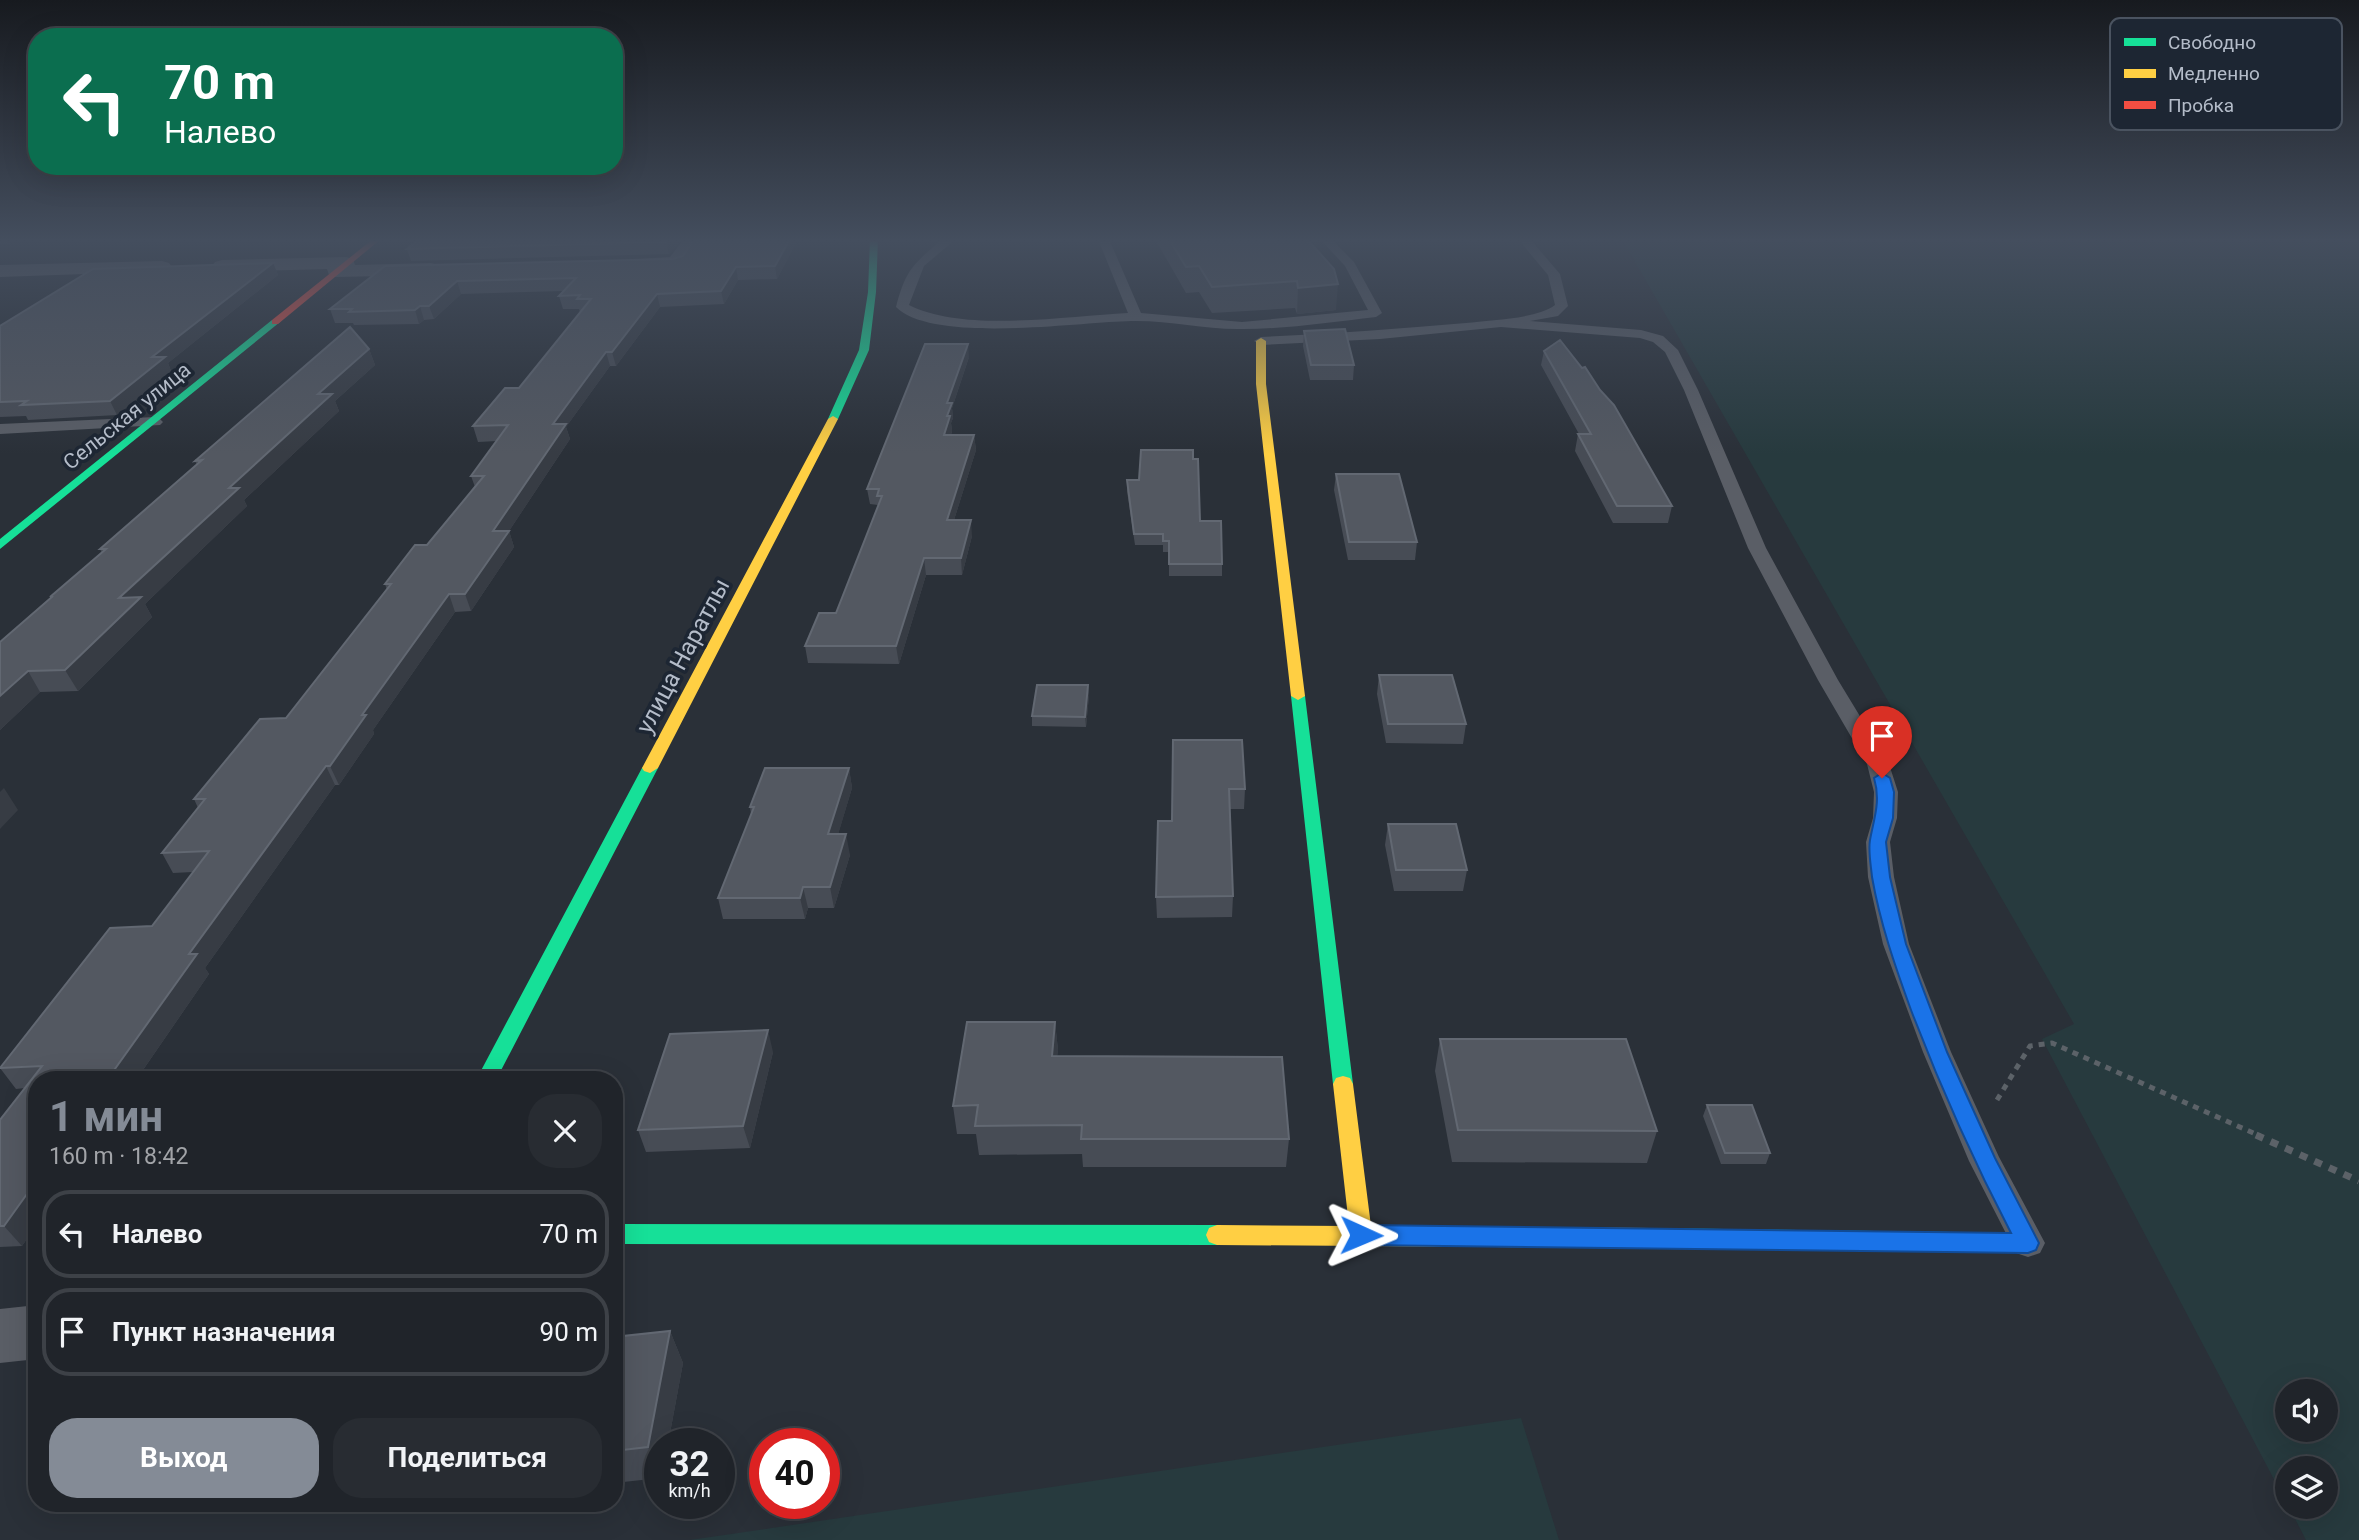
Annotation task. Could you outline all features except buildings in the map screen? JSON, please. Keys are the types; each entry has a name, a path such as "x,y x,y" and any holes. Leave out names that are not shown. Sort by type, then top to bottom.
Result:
{"street":[{"name":"Сельская улица","path":"0,545 155,422 288,311"},
{"name":"улица Наратлы","path":"491,1071 835,416 864,350 869,311"},
{"path":"1261,341 1261,383 1361,1235"},
{"path":"623,1234 1361,1235 2028,1243"},
{"path":"0,1336 28,1333"}],"lane":[{"path":"908,311 918,317 953,322 995,323 1136,317 1224,325 1262,325 1377,313 1376,311"},
{"path":"1133,311 1136,317"},
{"path":"1261,341 1380,335 1501,323 1556,311"},
{"path":"1501,323 1641,334 1658,339 1671,350 1758,548 1828,680 1878,764 1886,792 1885,818 1878,842 1881,877 1896,944 1937,1052 1985,1161 2028,1243"},
{"path":"0,429 155,422"}],"path":[{"path":"1985,1161 1998,1095 2030,1046 2052,1043 2359,1181"}],"green space":[{"path":"1663,311 2359,311 2359,1540 2306,1540 2295,1519 2338,1519 2338,1456 2275,1456 2275,1481 2042,1039 2074,1024"},
{"path":"1521,1418 1559,1540 690,1540"}],"traffic: fast":[{"path":"833,419 864,350 869,311"},
{"path":"0,545 275,322"},
{"path":"1298,696 1343,1084"},
{"path":"491,1071 650,768"},
{"path":"623,1234 1217,1235"},
{"path":"1649,1238 2028,1243"}],"traffic: slow":[{"path":"1261,341 1261,384 1298,696"},
{"path":"650,768 833,419"},
{"path":"1343,1084 1361,1235"},
{"path":"1217,1235 1649,1238"}],"traffic: jam":[{"path":"275,322 289,311"}],"route":[{"path":"1361,1235 2028,1243 1985,1161 1937,1052 1896,944 1881,877 1878,842 1885,818 1886,792 1882,778"}]}
